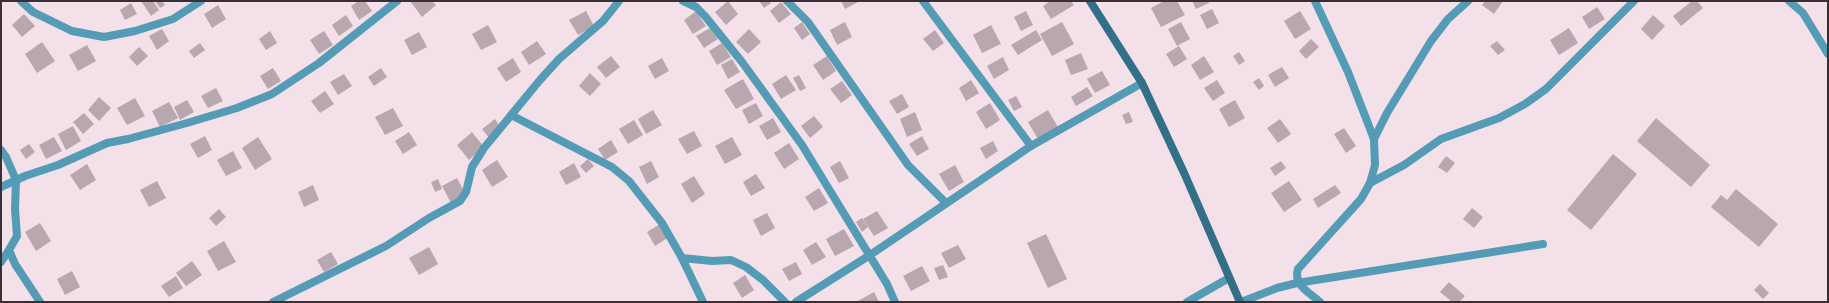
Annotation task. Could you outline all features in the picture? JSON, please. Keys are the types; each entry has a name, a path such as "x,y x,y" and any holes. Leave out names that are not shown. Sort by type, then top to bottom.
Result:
{"main road":[{"path":"1090,1 1142,83 1185,175 1240,302"}],"street":[{"path":"21,1 33,12 72,31 104,37 135,31 173,19 202,1"},
{"path":"1,187 58,165 107,143 128,139 237,108 272,94 319,63 397,1"},
{"path":"273,302 386,246 429,218 460,201 466,192 472,166 484,148 559,60 603,21 619,1"},
{"path":"683,1 696,7 705,16 775,106 802,145 888,284 895,302"},
{"path":"787,1 812,27 908,165 946,203"},
{"path":"923,1 1031,146"},
{"path":"1315,1 1348,72 1374,139 1375,165 1370,183 1361,199 1298,269 1296,276 1297,283 1320,302"},
{"path":"1374,139 1387,113 1431,41 1448,19 1468,1"},
{"path":"1370,183 1404,165 1441,139 1499,118 1525,104 1546,89 1634,1"},
{"path":"1789,1 1803,13 1828,54"},
{"path":"796,302 870,255 1031,146 1142,83"},
{"path":"511,115 612,167 629,181 662,223 682,258 703,302"},
{"path":"1,150 6,157 16,180 17,236 1,262"},
{"path":"1240,302 1277,288 1297,283 1543,244"},
{"path":"9,250 15,264 40,302"},
{"path":"682,258 712,261 731,260 746,267 763,280 786,302"},
{"path":"1187,302 1230,278"}],"building":[{"path":"141,1 153,1 159,10 151,16"},
{"path":"155,1 162,1 165,5 160,8"},
{"path":"359,1 365,1 372,11 359,20 351,6"},
{"path":"410,1 432,1 436,5 422,17"},
{"path":"728,1 738,14 726,25 715,12"},
{"path":"759,1 770,1 771,3 764,8"},
{"path":"841,1 860,1 845,9"},
{"path":"1050,1 1071,1 1074,5 1051,19 1043,6"},
{"path":"1164,1 1177,1 1185,15 1161,27 1151,8"},
{"path":"1192,1 1208,1 1209,3 1196,9"},
{"path":"1485,1 1503,1 1494,14 1482,5"},
{"path":"1692,1 1697,1 1703,8 1681,26 1673,16"},
{"path":"781,2 791,14 779,23 770,11"},
{"path":"131,3 137,14 125,20 120,10"},
{"path":"218,5 226,19 212,28 204,14"},
{"path":"1597,7 1605,19 1589,29 1582,17"},
{"path":"1212,9 1219,23 1207,29 1200,15"},
{"path":"586,11 594,26 578,35 569,20"},
{"path":"696,11 706,26 693,34 684,20"},
{"path":"1026,11 1033,25 1021,31 1014,17"},
{"path":"1300,11 1311,29 1295,39 1284,21"},
{"path":"24,14 35,26 22,37 12,25"},
{"path":"346,15 353,26 339,36 332,25"},
{"path":"1653,15 1665,26 1652,40 1641,29"},
{"path":"802,22 810,34 802,40 794,28"},
{"path":"845,22 852,37 837,45 830,30"},
{"path":"1062,22 1074,44 1052,56 1040,34"},
{"path":"1181,22 1190,39 1177,46 1168,29"},
{"path":"488,25 497,42 481,50 472,34"},
{"path":"991,25 1001,44 982,53 973,35"},
{"path":"710,28 718,39 704,48 696,36"},
{"path":"1569,28 1578,43 1559,55 1550,40"},
{"path":"162,29 169,41 157,50 149,36"},
{"path":"749,29 761,42 748,54 736,42"},
{"path":"935,30 944,43 933,51 923,39"},
{"path":"1036,30 1042,40 1018,55 1011,45"},
{"path":"270,31 277,43 266,50 259,39"},
{"path":"324,31 333,45 319,54 310,40"},
{"path":"419,32 427,47 412,55 404,40"},
{"path":"1311,39 1319,47 1306,59 1299,51"},
{"path":"537,41 546,54 529,65 521,52"},
{"path":"1497,41 1505,50 1498,55 1490,46"},
{"path":"42,42 55,61 37,73 25,54"},
{"path":"200,43 205,50 194,58 189,51"},
{"path":"722,43 731,57 717,65 709,51"},
{"path":"87,45 96,61 78,71 69,55"},
{"path":"1179,46 1187,59 1174,67 1166,54"},
{"path":"139,47 148,56 137,66 129,57"},
{"path":"1239,52 1245,61 1239,65 1233,56"},
{"path":"1081,53 1088,69 1071,75 1065,60"},
{"path":"611,56 620,67 606,78 597,67"},
{"path":"827,56 836,71 823,80 813,65"},
{"path":"1204,56 1214,72 1200,80 1191,65"},
{"path":"1003,57 1009,70 994,79 987,66"},
{"path":"513,58 521,72 506,82 497,68"},
{"path":"662,58 669,71 655,79 648,66"},
{"path":"732,59 740,72 728,79 721,65"},
{"path":"1282,67 1289,78 1275,87 1268,75"},
{"path":"273,68 281,81 268,89 260,76"},
{"path":"381,68 387,77 374,86 368,77"},
{"path":"1102,71 1110,85 1095,93 1087,79"},
{"path":"590,73 601,84 590,96 579,86"},
{"path":"344,74 352,86 338,95 330,82"},
{"path":"786,75 796,90 781,99 772,84"},
{"path":"799,75 806,88 800,91 793,78"},
{"path":"1259,78 1264,86 1259,90 1253,82"},
{"path":"743,79 754,99 736,109 724,90"},
{"path":"971,80 979,93 966,101 959,88"},
{"path":"1217,80 1225,93 1213,101 1204,88"},
{"path":"842,81 852,95 841,103 830,89"},
{"path":"1087,87 1093,96 1076,106 1071,97"},
{"path":"216,88 223,101 208,108 201,96"},
{"path":"325,91 334,104 320,113 311,101"},
{"path":"902,94 909,107 897,114 889,101"},
{"path":"1016,96 1022,107 1014,111 1008,100"},
{"path":"99,97 111,108 99,121 88,110"},
{"path":"135,98 145,116 127,125 117,108"},
{"path":"187,100 194,112 180,120 174,107"},
{"path":"1235,100 1245,118 1229,127 1219,109"},
{"path":"169,102 178,118 160,127 152,111"},
{"path":"756,103 763,116 749,124 742,110"},
{"path":"990,103 1000,120 986,129 976,112"},
{"path":"393,108 403,126 385,135 375,117"},
{"path":"653,110 662,125 646,134 638,119"},
{"path":"1048,110 1058,127 1038,139 1028,122"},
{"path":"915,112 922,130 907,137 900,119"},
{"path":"1129,112 1133,122 1126,124 1122,115"},
{"path":"84,113 94,124 83,134 73,122"},
{"path":"814,116 823,127 810,138 801,126"},
{"path":"773,118 781,132 767,140 759,126"},
{"path":"1656,118 1710,165 1691,187 1637,141"},
{"path":"495,119 502,130 490,139 482,129"},
{"path":"1280,119 1291,134 1278,143 1267,128"},
{"path":"634,120 643,135 628,144 619,129"},
{"path":"73,126 81,141 66,150 58,134"},
{"path":"1344,128 1356,146 1346,153 1334,134"},
{"path":"694,131 702,146 687,154 678,139"},
{"path":"409,132 417,145 403,154 395,141"},
{"path":"472,132 484,147 469,160 457,145"},
{"path":"205,136 212,150 198,158 190,144"},
{"path":"922,136 929,149 917,156 909,144"},
{"path":"54,137 62,151 46,159 39,145"},
{"path":"258,137 272,159 255,170 242,148"},
{"path":"732,137 742,155 725,164 715,146"},
{"path":"611,140 618,152 605,160 598,149"},
{"path":"993,141 998,151 986,159 980,148"},
{"path":"789,143 799,159 784,169 774,153"},
{"path":"29,144 35,152 26,159 20,150"},
{"path":"233,151 242,168 226,176 217,160"},
{"path":"1613,154 1637,174 1591,230 1567,210"},
{"path":"1446,156 1455,163 1447,173 1438,167"},
{"path":"588,159 594,166 586,173 580,166"},
{"path":"497,160 508,177 492,187 482,170"},
{"path":"651,161 659,177 647,184 639,167"},
{"path":"840,161 849,178 839,183 830,167"},
{"path":"1281,161 1286,168 1275,176 1270,168"},
{"path":"574,163 581,177 566,185 559,172"},
{"path":"87,164 96,180 80,190 70,175"},
{"path":"955,165 964,182 949,191 939,174"},
{"path":"756,174 765,188 751,196 743,182"},
{"path":"694,176 705,194 692,203 681,184"},
{"path":"457,178 466,195 451,203 442,186"},
{"path":"438,179 442,189 435,192 431,182"},
{"path":"157,181 166,198 149,207 140,190"},
{"path":"1289,181 1302,200 1284,212 1271,193"},
{"path":"313,185 319,200 304,207 298,192"},
{"path":"1335,185 1341,193 1318,208 1313,199"},
{"path":"819,188 828,203 814,211 805,197"},
{"path":"1736,189 1778,224 1759,247 1711,207 1721,195 1727,200"},
{"path":"1472,208 1483,217 1474,228 1463,219"},
{"path":"219,209 226,217 216,226 209,218"},
{"path":"877,211 888,228 874,236 863,219"},
{"path":"767,213 775,228 761,236 753,220"},
{"path":"862,218 868,227 862,232 856,222"},
{"path":"40,223 51,241 36,251 25,232"},
{"path":"660,224 669,237 655,246 647,232"},
{"path":"844,229 854,246 835,256 826,239"},
{"path":"1046,234 1067,279 1048,288 1027,243"},
{"path":"224,241 236,262 218,271 207,251"},
{"path":"816,242 826,257 812,265 803,250"},
{"path":"958,245 966,259 949,268 941,253"},
{"path":"429,247 438,264 419,275 409,258"},
{"path":"331,252 338,264 324,272 317,260"},
{"path":"192,261 202,275 186,286 176,273"},
{"path":"796,262 802,274 789,281 782,269"},
{"path":"943,265 948,277 939,280 934,268"},
{"path":"922,266 930,281 911,291 903,276"},
{"path":"72,271 80,287 65,295 57,279"},
{"path":"745,275 754,290 742,298 733,283"},
{"path":"176,276 183,288 169,297 161,286"},
{"path":"1449,282 1465,296 1459,302 1452,302 1440,292"},
{"path":"1760,284 1769,293 1763,299 1754,290"},
{"path":"874,292 879,302 856,302"}]}
